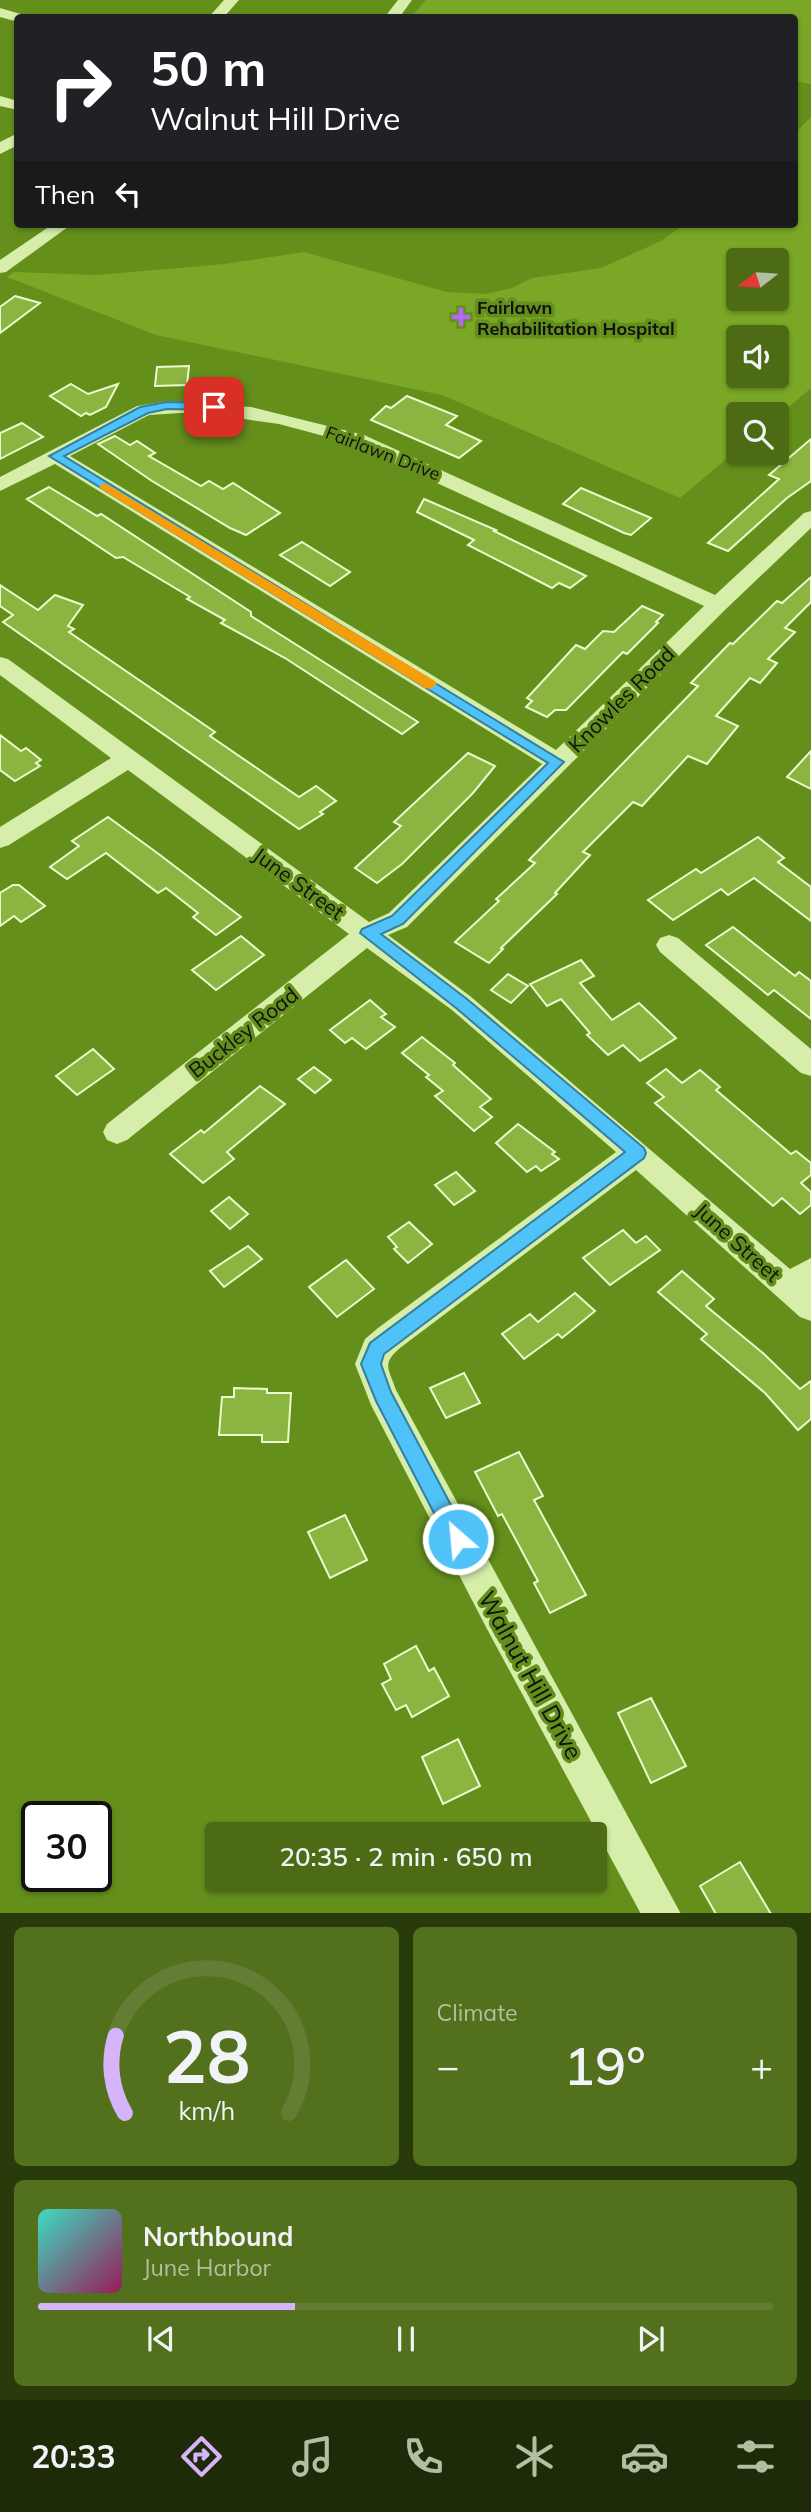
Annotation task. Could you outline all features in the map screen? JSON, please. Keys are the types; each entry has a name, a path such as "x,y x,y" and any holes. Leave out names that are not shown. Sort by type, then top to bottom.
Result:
{"street":[{"path":"219,14 232,0"},
{"path":"394,14 405,0"},
{"path":"0,268 58,228"},
{"name":"Fairlawn Drive","path":"0,485 144,410 167,406 214,407 330,430 402,457 718,604"},
{"path":"55,456 557,762"},
{"name":"Knowles Road","path":"368,933 398,920 718,604 811,517"},
{"name":"June Street","path":"0,664 461,1003 637,1153 804,1288"},
{"path":"0,839 127,759"},
{"name":"Buckley Road","path":"117,1132 368,933"},
{"path":"669,945 811,1065"},
{"name":"Walnut Hill Drive","path":"637,1153 389,1338 376,1349 371,1364 388,1406 487,1594 662,1913"}],"green space":[{"path":"426,0 811,0 811,84 798,82 798,14 414,14"},
{"name":"Fairlawn Rehabilitation Hospital","path":"811,117 811,388 789,407 789,402 726,402 726,459 680,498 442,395 156,335 7,277 14,272 96,275 224,264 304,252 447,292 485,294 512,288 532,278 601,268 661,241 679,228 798,228 798,130"}],"building":[{"path":"15,296 40,303 0,333 0,307"},
{"path":"189,366 187,385 155,386 157,367"},
{"path":"71,384 88,394 118,384 106,407 90,415 86,413 81,416 50,396"},
{"path":"407,396 457,416 446,425 481,441 459,458 371,420 386,406 391,408"},
{"path":"22,423 43,437 0,459 0,433"},
{"path":"115,436 130,445 137,441 155,453 149,456 201,486 209,481 223,489 233,483 280,513 246,535 230,528 152,481 98,444"},
{"path":"811,439 811,481 787,498 728,551 708,543 779,479 769,475 781,465 789,465 789,458"},
{"path":"49,487 97,516 101,514 251,612 251,616 418,722 402,734 285,658 221,623 225,620 187,599 190,597 123,557 116,558 27,499"},
{"path":"581,488 651,518 631,535 624,533 563,504"},
{"path":"424,499 496,530 494,531 586,576 570,588 559,583 552,588 468,545 474,540 417,512"},
{"path":"302,542 350,572 330,586 280,555"},
{"path":"811,577 811,602 785,628 795,632 768,659 777,663 760,683 750,678 716,716 738,726 707,764 688,756 642,806 633,802 583,852 590,855 555,893 557,894 489,963 455,942 499,901 496,899 535,863 529,860 698,686 691,683 730,643 733,644 777,601 782,603"},
{"path":"0,585 38,610 55,595 83,605 68,626 74,629 69,632 215,732 210,736 299,797 316,786 336,801 320,812 323,814 299,829 3,622 13,615 0,606"},
{"path":"642,606 663,615 656,622 658,623 627,654 623,652 566,710 555,710 547,717 526,707 532,701 527,698 576,645 585,649 603,631 614,632"},
{"path":"0,735 21,751 26,748 41,760 36,763 40,766 15,781 0,770"},
{"path":"811,751 811,789 787,777"},
{"path":"468,753 495,766 473,793 402,864 377,883 355,868 401,826 394,822"},
{"path":"108,817 241,917 216,935 193,917 198,913 166,888 158,893 106,853 67,879 50,867 79,846 72,841"},
{"path":"758,837 784,858 778,862 811,887 811,921 754,878 728,895 721,889 673,920 648,900 696,869 701,873"},
{"path":"13,885 19,885 45,906 21,922 14,916 0,926 0,893"},
{"path":"733,927 795,976 799,972 811,981 811,1019 774,990 768,995 706,945"},
{"path":"241,936 264,955 216,990 192,970"},
{"path":"581,960 594,976 580,983 612,1020 639,1003 676,1038 640,1061 623,1045 608,1055 587,1035 590,1033 561,999 547,1006 530,984"},
{"path":"508,974 528,986 511,1003 491,990"},
{"path":"370,1000 386,1014 381,1017 395,1027 366,1049 352,1038 345,1043 330,1030"},
{"path":"422,1037 455,1063 453,1065 491,1099 480,1107 492,1117 474,1131 435,1096 443,1091 426,1077 429,1075 402,1053"},
{"path":"93,1049 114,1069 77,1095 56,1076"},
{"path":"314,1067 331,1080 315,1093 298,1079"},
{"path":"666,1069 682,1083 700,1070 720,1087 716,1090 791,1154 796,1151 811,1163 811,1175 801,1183 811,1192 811,1205 800,1214 782,1198 773,1206 655,1103 664,1097 647,1083"},
{"path":"260,1086 285,1104 227,1152 234,1159 203,1183 170,1154 201,1130 204,1133"},
{"path":"518,1124 555,1152 552,1154 559,1159 541,1171 536,1166 527,1172 496,1143"},
{"path":"456,1172 475,1191 454,1205 435,1185"},
{"path":"229,1197 248,1214 230,1229 211,1211"},
{"path":"409,1222 432,1244 408,1263 394,1249 397,1247 388,1237"},
{"path":"623,1230 636,1243 646,1236 660,1250 610,1285 583,1258"},
{"path":"248,1246 262,1259 224,1287 210,1271"},
{"path":"346,1260 374,1289 337,1317 309,1287"},
{"path":"682,1271 714,1299 706,1306 764,1354 800,1389 811,1381 811,1419 798,1430 765,1393 701,1339 707,1334 658,1292"},
{"path":"575,1293 595,1311 562,1338 558,1334 524,1359 502,1334 530,1314 538,1322"},
{"path":"464,1373 480,1403 446,1418 430,1388"},
{"path":"234,1388 291,1393 288,1442 262,1442 262,1435 219,1435 222,1397 234,1397"},
{"path":"519,1452 543,1496 534,1500 586,1595 550,1613 534,1583 538,1581 502,1514 498,1516 475,1472"},
{"path":"345,1515 367,1560 330,1578 308,1532"},
{"path":"416,1646 429,1671 434,1668 449,1696 412,1717 406,1705 396,1710 382,1684 391,1679 384,1664"},
{"path":"651,1698 686,1766 651,1783 618,1713"},
{"path":"458,1739 480,1786 443,1804 422,1757"},
{"path":"740,1862 770,1913 715,1913 700,1886"}],"slow traffic":[{"path":"105,487 430,684"}],"place":[{"name":"Fairlawn Rehabilitation Hospital","path":"461,317"}],"route":[{"path":"214,407 190,405 144,410 55,456 557,762 398,920 368,933 461,1003 637,1153 376,1349 371,1364 378,1384 458,1539"}]}
